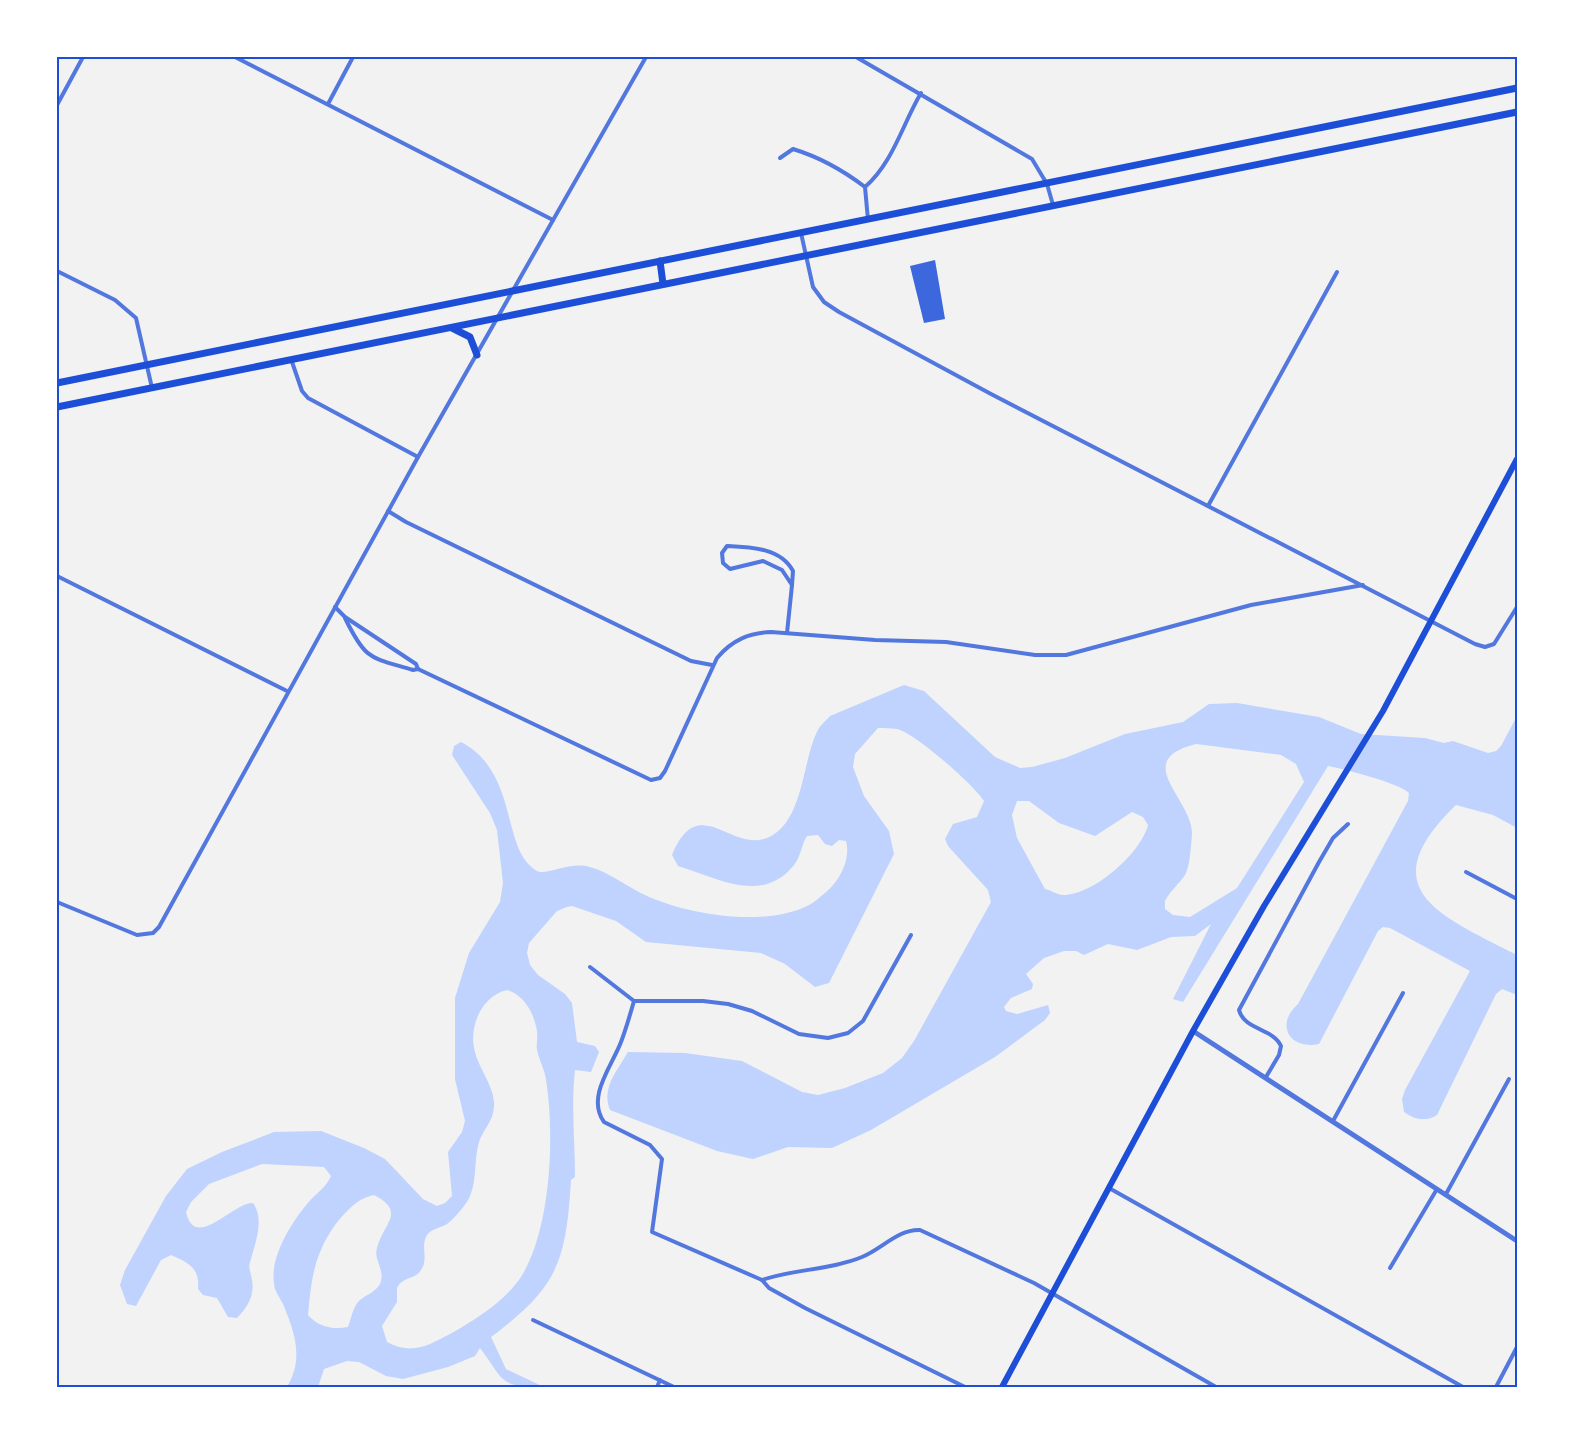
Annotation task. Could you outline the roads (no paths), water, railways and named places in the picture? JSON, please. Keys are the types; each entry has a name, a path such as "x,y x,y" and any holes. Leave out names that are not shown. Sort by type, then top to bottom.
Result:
{"main road":[{"path":"57,383 1517,88"},
{"path":"57,407 1517,112"},
{"path":"660,261 663,285"},
{"path":"450,328 470,337 477,355"},
{"path":"1002,1387 1193,1032 1264,906 1333,797 1383,711 1517,459"}],"street":[{"path":"57,105 83,57"},
{"path":"235,57 552,220"},
{"path":"328,104 353,57"},
{"path":"57,902 137,935 146,936 159,927 334,607 646,57"},
{"path":"856,57 1032,159 1047,184 1053,206"},
{"path":"865,187 873,180 896,143 921,93"},
{"path":"780,158 793,149 852,177 865,187 868,220"},
{"path":"801,232 813,287 824,302 1208,506 1485,647 1494,644 1500,637 1517,607"},
{"path":"57,271 128,308 136,318 152,388"},
{"path":"1208,506 1337,272"},
{"path":"291,359 302,391 308,398 418,457"},
{"path":"388,511 406,522 691,661 712,665"},
{"path":"787,633 792,585 793,571 789,563 774,553 758,550 728,546 722,553 723,562 730,569 758,561 782,570 792,585"},
{"path":"758,550 758,561"},
{"path":"57,576 287,691"},
{"path":"334,607 345,617 399,652 418,669 651,780 660,778 671,760 712,665 729,645 747,636 763,632 875,640 946,642 1017,653 1066,655 1251,605 1363,585"},
{"path":"345,617 357,642 375,660 413,670 418,669"},
{"path":"1266,1077 1281,1050 1279,1041 1242,1019 1239,1010 1326,849 1348,824"},
{"path":"1466,872 1517,899"},
{"path":"590,967 634,1001 703,1001 728,1004 752,1011 809,1037 838,1036 856,1027 868,1013 910,935"},
{"path":"1333,1121 1403,993"},
{"path":"634,1001 620,1044 601,1087 598,1109 604,1122 650,1145 662,1158 651,1232 762,1280 769,1288 814,1313 965,1387"},
{"path":"1193,1032 1517,1241"},
{"path":"1446,1194 1509,1080"},
{"path":"1109,1188 1463,1387"},
{"path":"1390,1268 1438,1188"},
{"path":"762,1280 853,1260 911,1229 921,1230 1052,1294 1216,1387"},
{"path":"533,1320 674,1387"},
{"path":"1496,1387 1517,1347"},
{"path":"657,1387 660,1380"}],"water":[{"path":"904,685 924,691 995,757 1020,768 1065,758 1125,734 1183,722 1209,704 1237,703 1319,717 1361,734 1425,738 1444,743 1453,741 1488,753 1496,751 1501,746 1517,716 1517,828 1493,815 1456,805 1430,834 1418,859 1417,880 1425,897 1442,913 1463,927 1517,955 1517,995 1502,989 1496,994 1437,1115 1429,1119 1412,1117 1404,1112 1402,1099 1470,971 1390,928 1383,927 1378,931 1319,1044 1309,1045 1293,1039 1289,1034 1287,1020 1298,1004 1408,801 1409,793 1394,785 1328,766 1183,1002 1173,999 1211,924 1195,936 1171,937 1137,950 1108,944 1084,955 1076,951 1064,951 1044,958 1026,974 1033,984 1032,989 1011,998 1004,1007 1006,1011 1017,1014 1048,1005 1050,1013 1045,1020 995,1057 871,1130 832,1148 788,1147 753,1159 717,1151 610,1110 607,1094 609,1087 628,1052 685,1053 742,1061 802,1092 818,1095 845,1088 883,1073 902,1058 914,1041 991,902 988,890 948,846 945,839 953,824 977,817 984,801 957,772 917,740 897,729 878,728 855,754 853,767 864,796 889,831 894,854 829,983 815,987 785,964 761,953 646,942 616,921 572,906 557,911 529,943 527,953 530,965 538,975 565,994 572,1003 577,1042 595,1046 599,1052 591,1072 575,1070 573,1110 575,1177 571,1180 566,1232 561,1253 544,1287 531,1303 491,1337 506,1369 544,1387 518,1386 504,1380 480,1348 475,1356 448,1367 403,1379 386,1376 359,1362 347,1361 324,1369 318,1387 287,1387 295,1366 296,1346 283,1304 274,1286 275,1262 283,1241 295,1221 329,1180 331,1176 324,1167 262,1164 209,1184 191,1202 186,1212 191,1223 197,1227 215,1222 245,1205 253,1203 257,1209 258,1232 249,1266 253,1286 247,1306 237,1318 228,1317 217,1298 203,1295 198,1289 197,1276 192,1267 171,1255 161,1260 136,1306 127,1304 120,1285 125,1270 166,1196 187,1169 222,1152 274,1132 321,1131 385,1159 423,1199 437,1206 445,1203 452,1196 448,1152 462,1132 465,1121 455,1079 455,998 469,953 500,902 503,883 497,830 490,813 452,755 454,746 461,742 480,756 493,772 518,846 526,861 537,871 546,872 575,866 590,867 647,896 684,909 727,916 770,916 807,906 830,888 840,876 846,862 846,841 839,840 832,846 825,844 818,835 807,836 794,865 781,877 768,884 754,886 724,882 678,866 672,855 683,836 694,827 706,826 744,839 758,840 773,835 791,814 802,786 813,741 819,728 830,716","holes":["1196,744 1281,755 1296,764 1304,782 1237,888 1190,917 1173,915 1165,909 1167,897 1187,871 1192,835 1190,821 1166,771 1167,760 1177,751","1017,801 1029,801 1059,823 1095,836 1132,812 1143,817 1148,825 1136,848 1115,870 1088,888 1063,895 1045,889 1017,838 1012,815","507,990 513,992 531,1011 537,1031 537,1050 545,1076 549,1102 550,1154 539,1234 521,1277 507,1294 489,1309 460,1329 427,1345 412,1348 396,1346 387,1342 382,1326 397,1302 397,1288 421,1270 427,1235 453,1219 466,1203 472,1190 479,1142 492,1117 494,1105 491,1090 477,1060 473,1033 479,1014 490,999","374,1195 384,1201 391,1213 376,1252 382,1274 380,1284 357,1304 348,1327 326,1327 308,1315 315,1266 335,1225 350,1208 366,1197"]}]}
